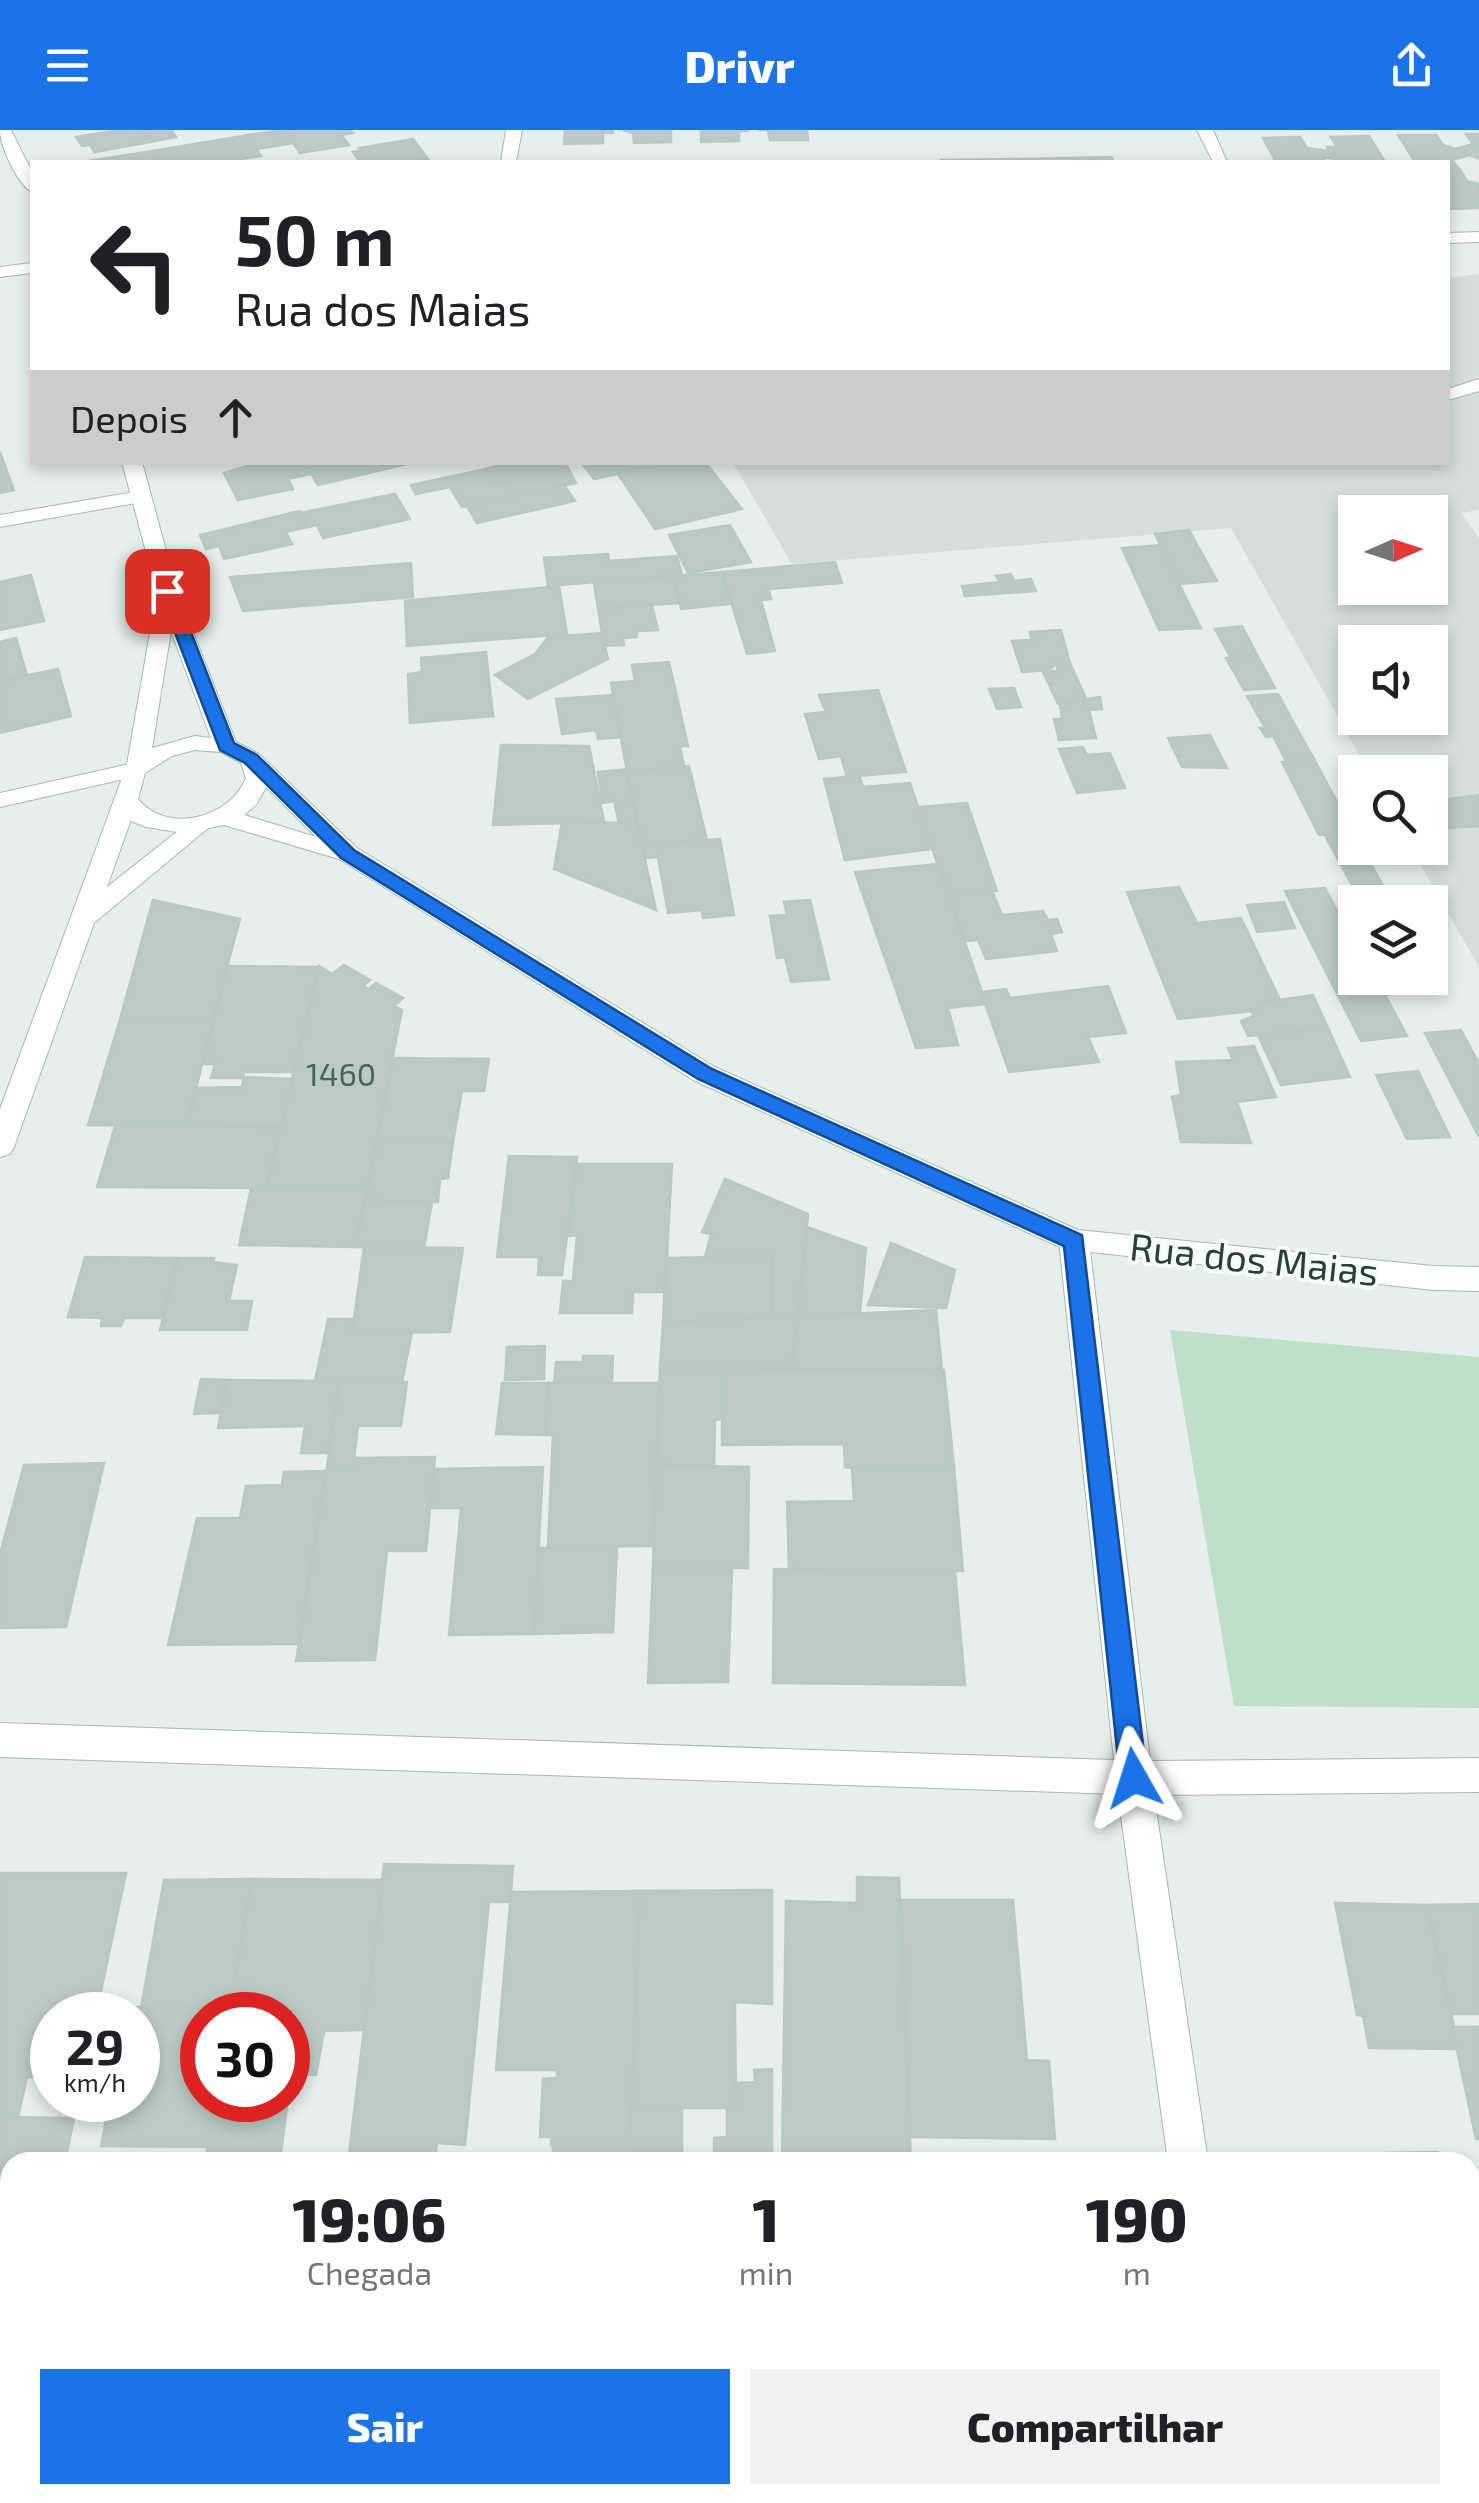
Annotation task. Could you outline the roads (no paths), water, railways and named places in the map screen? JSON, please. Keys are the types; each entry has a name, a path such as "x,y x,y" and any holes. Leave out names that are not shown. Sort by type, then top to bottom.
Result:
{"main road":[{"path":"2,130 30,183"},
{"path":"510,160 514,130"},
{"path":"1205,130 1219,160"},
{"path":"1450,238 1479,237"},
{"path":"0,272 30,268"},
{"path":"1450,394 1479,385"},
{"path":"133,465 167,591 226,746"},
{"path":"0,521 140,497"},
{"path":"0,1147 136,768 167,591"},
{"path":"0,800 136,768 164,750 196,744 226,746 251,759 258,778 248,800 212,820 82,919"},
{"name":"Rua dos Maias","path":"251,759 348,854 705,1074 1074,1241 1433,1278 1479,1279"},
{"path":"126,800 140,816 168,825 212,820"},
{"name":"Rua dos Maias","path":"212,820 348,854"},
{"path":"1074,1241 1134,1778 1187,2152"},
{"path":"0,1740 1134,1778 1479,1774"}]}
